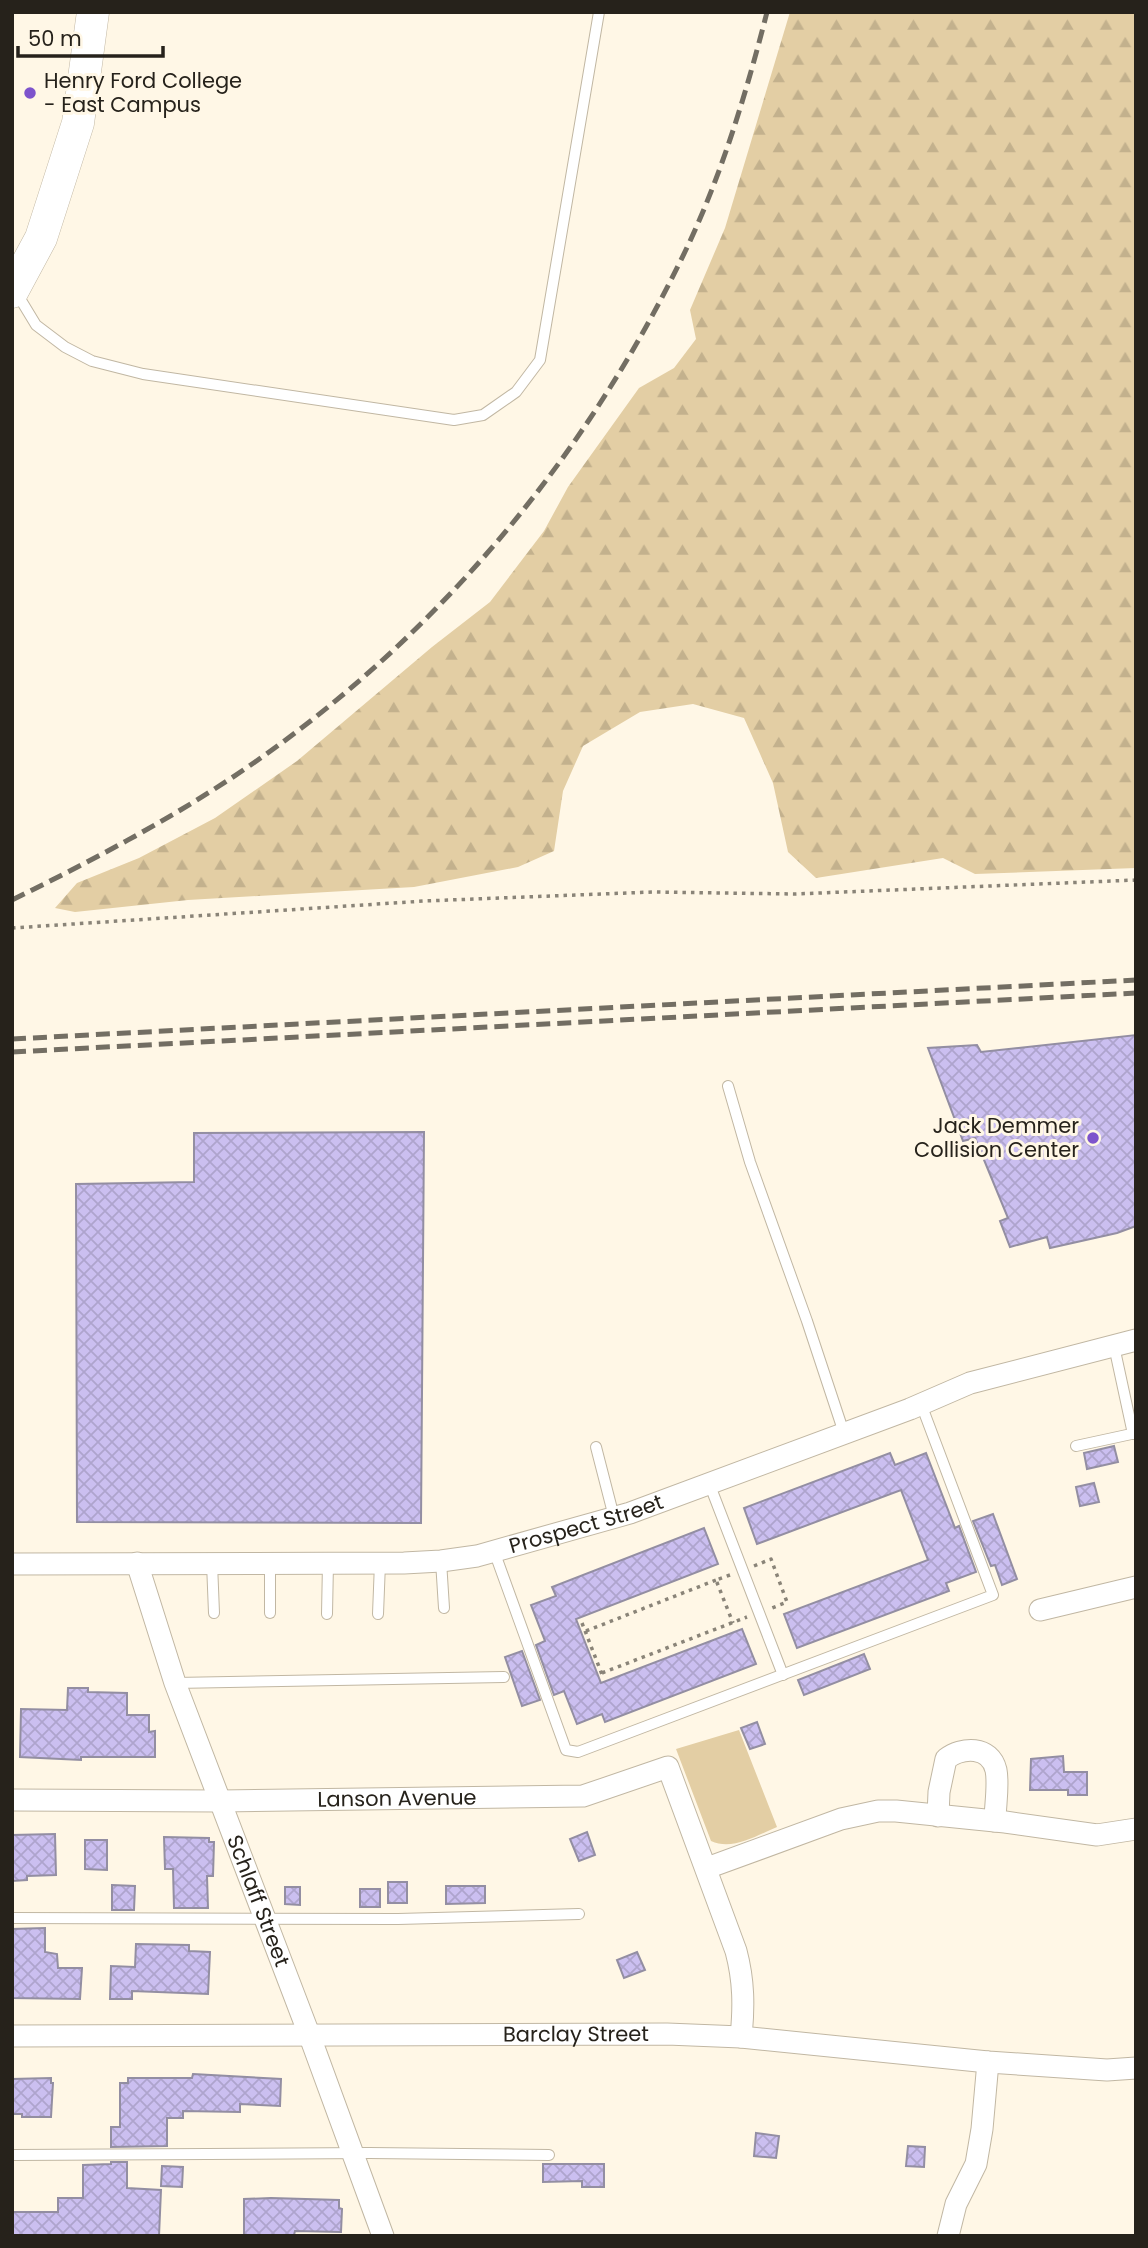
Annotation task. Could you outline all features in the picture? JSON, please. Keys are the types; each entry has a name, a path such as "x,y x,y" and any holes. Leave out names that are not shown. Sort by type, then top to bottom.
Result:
{"main road":[{"path":"13,289 41,239 78,123 93,12"}],"street":[{"name":"Prospect Street","path":"12,1564 380,1563 441,1561 494,1551 614,1517 844,1433 970,1383 1136,1340"},
{"name":"Schlaff Street","path":"137,1563 175,1683 383,2236"},
{"path":"1040,1610 1136,1587"},
{"path":"938,1816 939,1792 946,1759 957,1751 974,1749 989,1759 996,1770 995,1821"},
{"name":"Lanson Avenue","path":"12,1800 219,1801 583,1796 668,1767 707,1868 743,1977 741,2037"},
{"path":"707,1868 859,1814 896,1811 1097,1835 1136,1829"},
{"name":"Barclay Street","path":"12,2036 667,2034 741,2037 988,2062 1108,2070 1136,2068"},
{"path":"948,2236 956,2204 976,2164 988,2062"}],"lane":[{"path":"13,289 36,325 65,347 92,361 143,374 306,400 454,420 482,415 516,392 540,360 599,12"},
{"path":"728,1086 750,1162 791,1273 844,1433"},
{"path":"1076,1446 1135,1433 1114,1346"},
{"path":"494,1551 566,1750 579,1752 993,1595 921,1404"},
{"path":"596,1447 614,1517"},
{"path":"709,1483 783,1675"},
{"path":"441,1561 444,1608"},
{"path":"212,1563 214,1613"},
{"path":"270,1563 270,1613"},
{"path":"327,1614 328,1563"},
{"path":"378,1614 380,1563"},
{"path":"175,1683 504,1677"},
{"path":"12,1918 398,1919 579,1914"},
{"path":"12,2155 549,2155"}],"path":[{"path":"12,928 424,901 652,892 808,894 1136,880"},
{"path":"754,1566 771,1559 787,1602 771,1608"},
{"path":"586,1631 733,1574"},
{"path":"716,1580 733,1623"},
{"path":"582,1623 603,1675 750,1616"}],"green space":[{"path":"790,12 1136,14 1136,868 975,874 943,858 816,878 788,852 773,783 744,718 693,704 640,712 583,746 563,791 554,851 518,867 414,887 188,900 75,912 55,908 77,883 139,858 215,818 297,761 432,647 490,602 544,531 568,487 639,388 674,368 696,339 690,310 725,228"},
{"path":"739,1730 777,1827 745,1841 719,1844 711,1841 676,1749"}],"building":[{"path":"1136,1035 1136,1226 1050,1248 1047,1237 1010,1247 1000,1221 1008,1218 975,1138 963,1141 928,1048 977,1045 981,1052"},
{"path":"424,1132 421,1523 77,1522 76,1184 194,1182 194,1133"},
{"path":"1114,1446 1118,1462 1087,1469 1084,1453"},
{"path":"890,1453 895,1465 926,1453 955,1528 959,1526 976,1572 946,1583 949,1591 797,1648 784,1614 928,1560 901,1490 757,1544 744,1508"},
{"path":"1094,1483 1099,1502 1080,1506 1076,1487"},
{"path":"993,1514 1017,1579 1002,1585 995,1565 991,1566 973,1521"},
{"path":"704,1528 718,1564 576,1619 601,1683 742,1629 756,1664 605,1722 602,1714 577,1724 564,1691 554,1695 536,1645 545,1641 531,1605 556,1596 552,1587"},
{"path":"522,1651 540,1700 522,1706 505,1657"},
{"path":"864,1654 870,1669 804,1695 798,1680"},
{"path":"68,1688 88,1688 88,1692 127,1693 127,1715 149,1715 149,1732 155,1731 155,1757 81,1757 81,1760 20,1757 21,1709 67,1710"},
{"path":"757,1722 765,1744 750,1749 741,1728"},
{"path":"1063,1756 1064,1772 1087,1772 1087,1795 1068,1795 1068,1790 1030,1790 1031,1759"},
{"path":"587,1832 595,1855 579,1861 570,1839"},
{"path":"55,1834 56,1875 27,1876 27,1880 12,1881 12,1835"},
{"path":"164,1837 209,1838 209,1842 214,1842 213,1876 207,1876 208,1908 174,1908 173,1869 165,1869"},
{"path":"85,1840 107,1840 107,1870 85,1869"},
{"path":"388,1882 407,1882 407,1903 388,1903"},
{"path":"112,1885 135,1886 134,1910 112,1910"},
{"path":"446,1886 485,1886 485,1903 446,1904"},
{"path":"285,1887 300,1887 300,1905 285,1904"},
{"path":"360,1889 380,1889 380,1907 360,1907"},
{"path":"45,1928 45,1952 57,1954 58,1968 82,1968 80,1999 12,1998 12,1929"},
{"path":"136,1944 189,1945 189,1951 210,1952 208,1994 132,1991 132,1999 110,1999 111,1966 135,1967"},
{"path":"637,1952 645,1970 624,1978 617,1960"},
{"path":"193,2074 281,2079 280,2106 240,2104 240,2112 183,2111 183,2118 167,2118 167,2146 111,2147 111,2127 120,2127 120,2083 128,2083 128,2078 192,2078"},
{"path":"51,2078 51,2117 22,2117 22,2114 12,2114 12,2079"},
{"path":"756,2133 779,2136 776,2158 754,2156"},
{"path":"908,2146 925,2147 924,2167 906,2166"},
{"path":"127,2162 127,2188 161,2190 159,2236 12,2236 12,2212 58,2212 58,2198 83,2198 83,2165"},
{"path":"543,2164 604,2164 604,2187 582,2187 582,2181 543,2182"},
{"path":"162,2166 183,2167 182,2187 161,2186"},
{"path":"244,2199 339,2200 339,2208 342,2209 341,2232 295,2231 294,2235 244,2236"}],"railway":[{"path":"12,900 136,836 255,762 321,712 384,659 443,601 499,540 550,476 597,408 640,337 679,264 707,203 730,140 767,12"},
{"path":"12,1039 1136,980"},
{"path":"12,1052 1136,993"}],"place":[{"name":"Henry Ford College - East Campus","path":"30,93"},
{"name":"Jack Demmer Collision Center","path":"1093,1138"}]}
